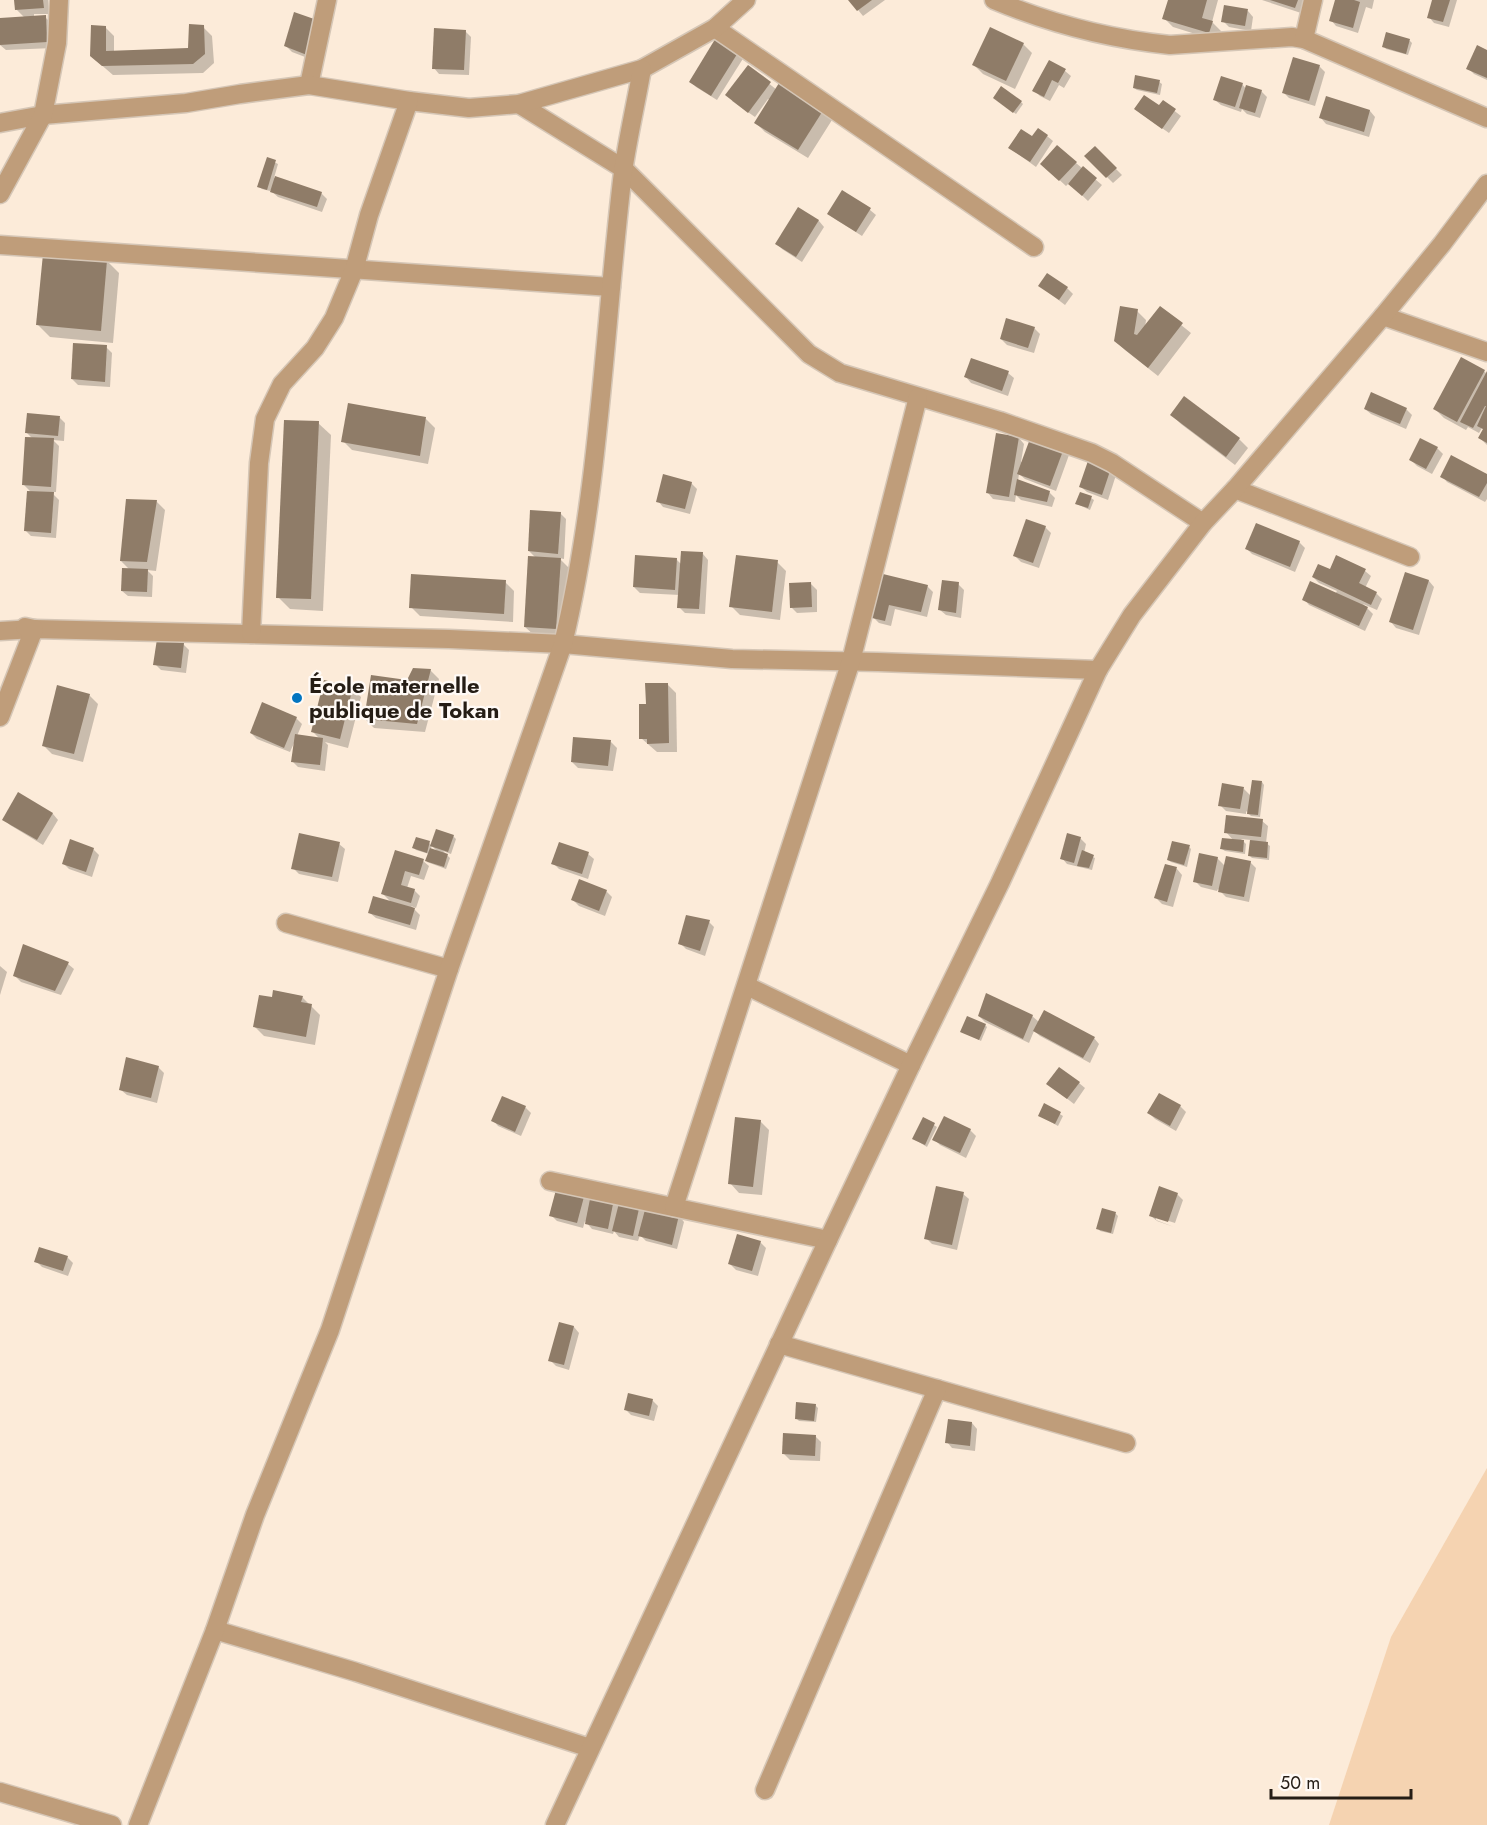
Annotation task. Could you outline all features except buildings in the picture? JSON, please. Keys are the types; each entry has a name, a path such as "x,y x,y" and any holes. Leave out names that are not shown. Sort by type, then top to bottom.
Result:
{"street":[{"path":"0,194 43,114 57,43 59,0"},
{"path":"309,85 327,0"},
{"path":"0,123 43,114 186,104 309,85 469,108 519,104 642,69 715,28 746,0"},
{"path":"994,0 1068,26 1151,43 1170,45 1292,37 1304,39 1487,118"},
{"path":"1304,39 1314,0"},
{"path":"715,28 1034,247"},
{"path":"138,1825 214,1630 255,1515 330,1330 449,969 563,644 582,549 597,439 624,169 642,69"},
{"path":"251,634 259,463 265,419 282,384 315,348 334,318 354,270 369,215 409,101"},
{"path":"519,104 624,169 809,354 840,373 1000,421 1092,453 1112,462 1203,523"},
{"path":"555,1825 910,1065 1000,883 1098,670 1132,615 1203,523 1235,489 1383,316 1487,184"},
{"path":"0,245 611,287"},
{"path":"1383,316 1487,352"},
{"path":"674,1207 851,661 918,397"},
{"path":"1235,489 1410,557"},
{"path":"0,619 34,630"},
{"path":"0,717 34,630"},
{"path":"0,631 251,634 563,644 732,659 1098,670"},
{"path":"286,923 449,969"},
{"path":"747,986 910,1065"},
{"path":"550,1181 828,1240"},
{"path":"779,1344 1126,1443"},
{"path":"765,1790 937,1389"},
{"path":"214,1630 356,1672 590,1748"},
{"path":"0,1792 112,1825"}],"shaded area":[{"path":"1487,1468 1487,1825 1329,1825 1391,1637"}],"place":[{"name":"École maternelle publique de Tokan","path":"297,698"}]}
